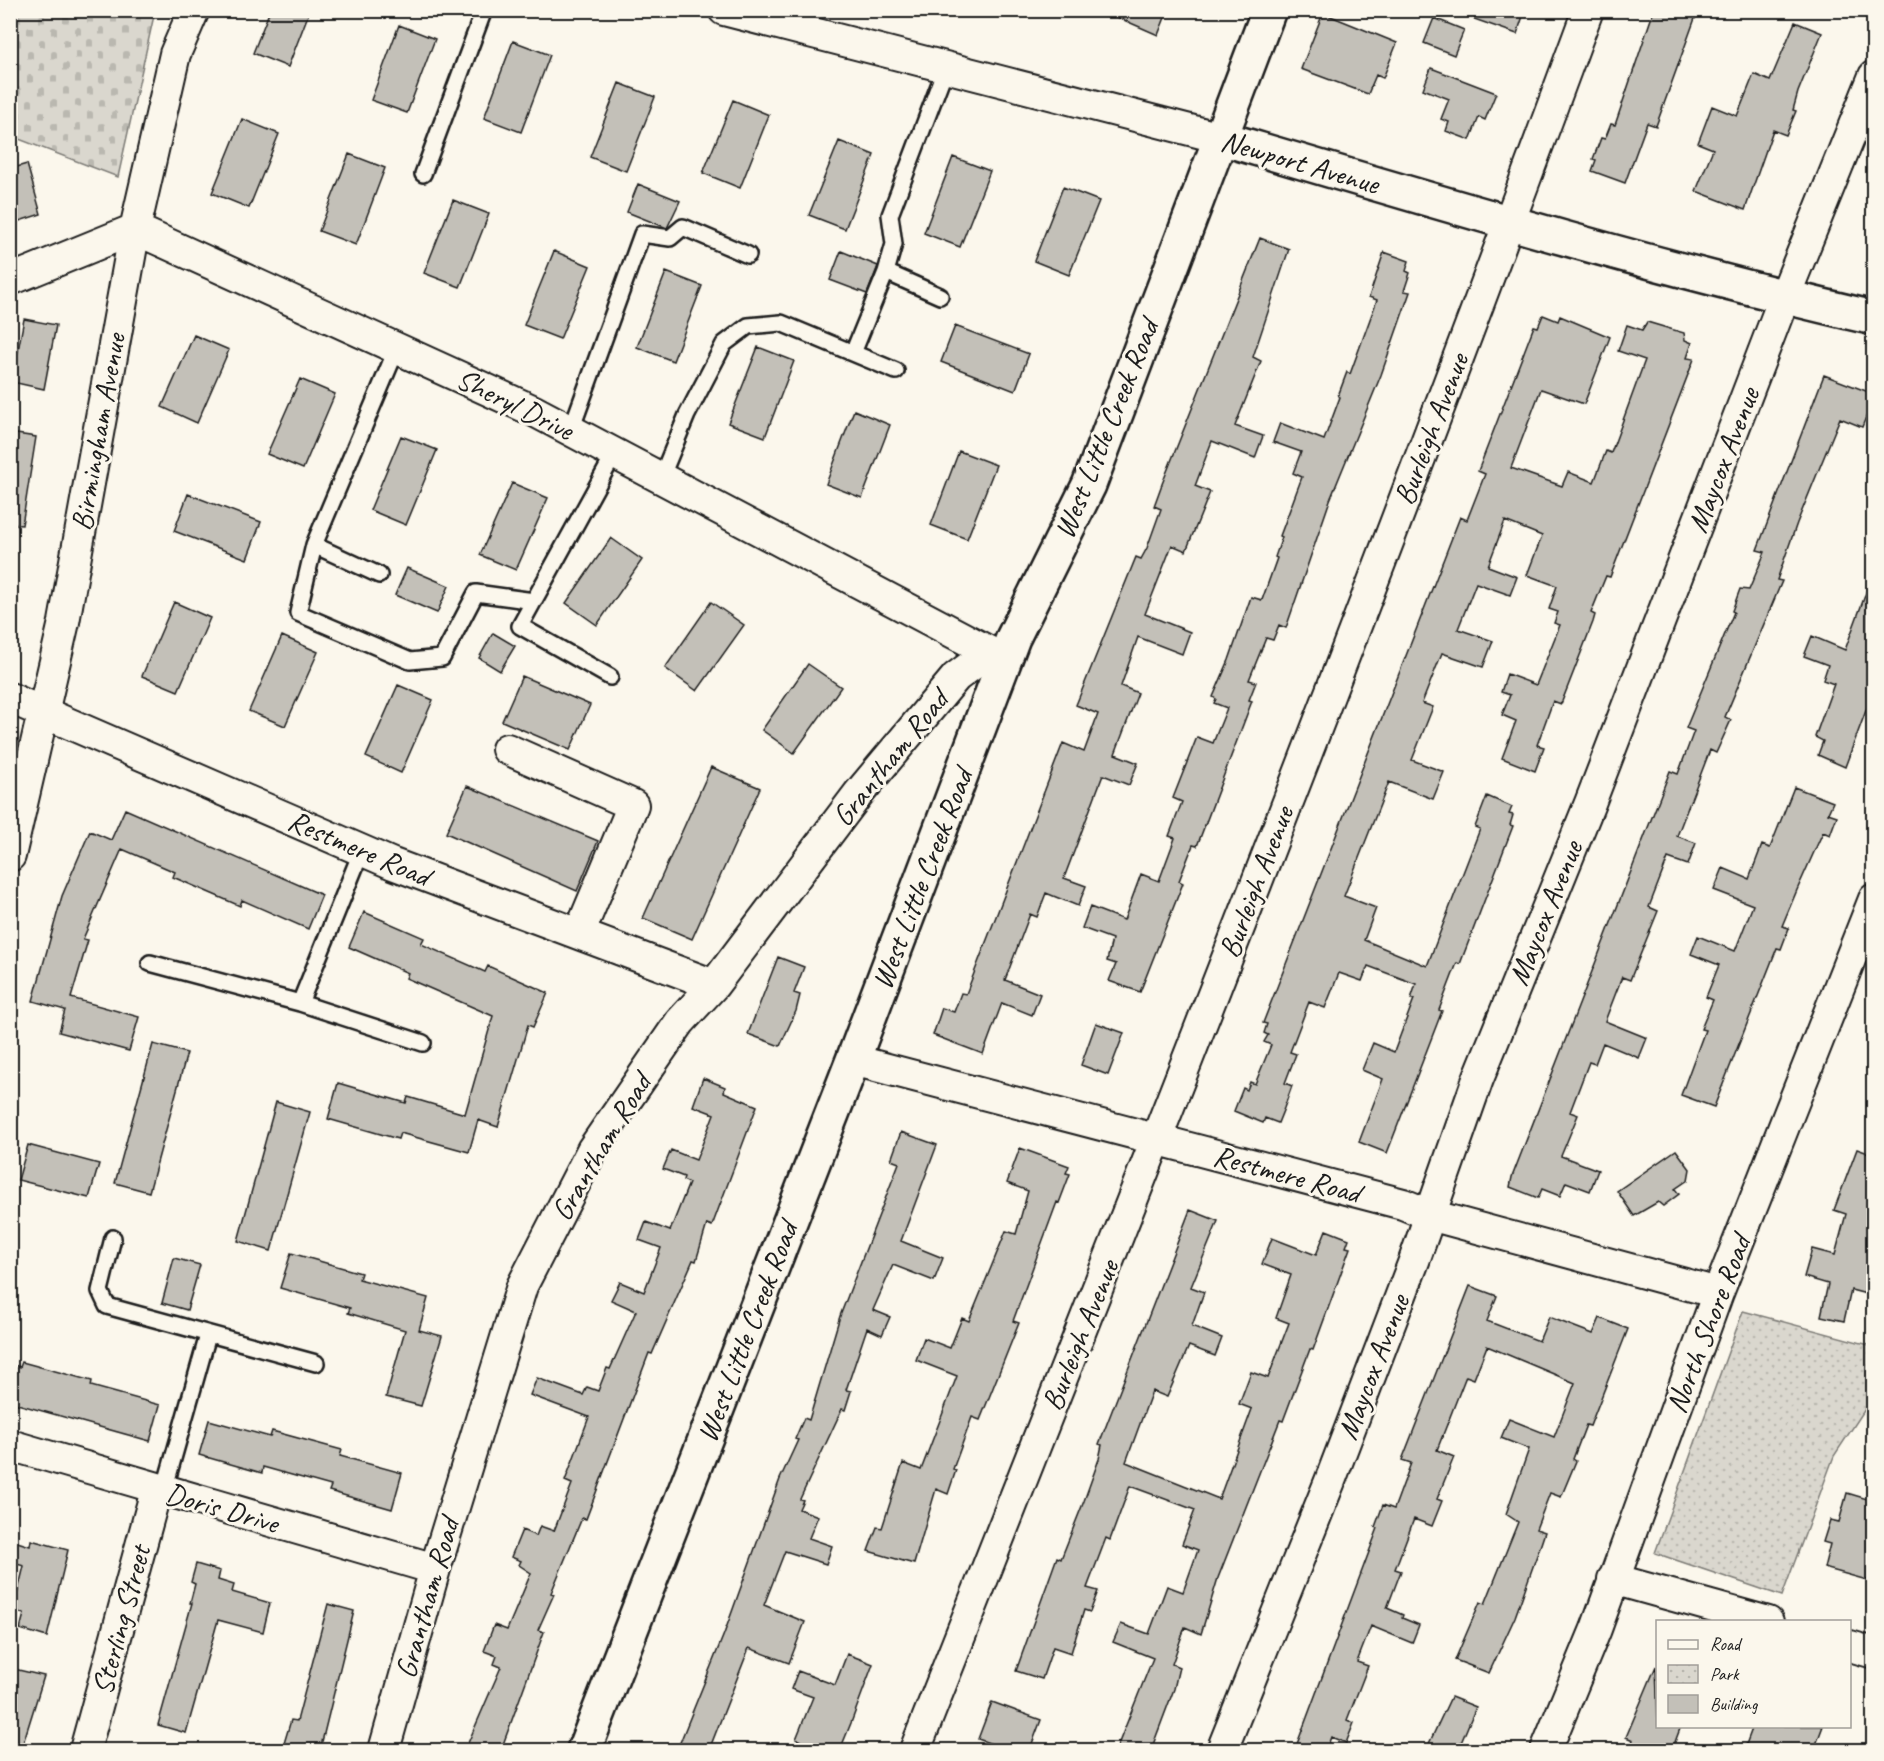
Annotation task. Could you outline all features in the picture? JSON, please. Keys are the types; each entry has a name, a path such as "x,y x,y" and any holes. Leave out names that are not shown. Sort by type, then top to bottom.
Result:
{"main road":[{"name":"West Little Creek Road","path":"584,1750 854,1060 1013,638 1089,485 1269,10"},
{"name":"Newport Avenue","path":"1221,138 1509,224 1784,298 1874,318"}],"street":[{"name":"Birmingham Avenue","path":"10,856 64,622 135,229 175,54 194,10"},
{"name":"Newport Avenue","path":"724,10 1221,138"},
{"name":"Burleigh Avenue","path":"915,1750 1157,1140 1509,224 1588,10"},
{"name":"Maycox Avenue","path":"1222,1750 1330,1481 1430,1215 1478,1079 1590,803 1728,450 1784,298 1874,76"},
{"path":"10,280 135,229"},
{"name":"Sheryl Drive","path":"135,229 534,411 1005,660"},
{"name":"Grantham Road","path":"384,1750 435,1569 522,1286 592,1150 680,1022 714,985 859,793 956,676 976,662 1005,660"},
{"name":"Restmere Road","path":"10,698 362,850 714,985"},
{"path":"507,749 633,805 579,934"},
{"name":"North Shore Road","path":"1546,1750 1614,1580 1718,1293 1874,898"},
{"name":"Restmere Road","path":"854,1060 1402,1204 1430,1215 1718,1293"},
{"name":"Doris Drive","path":"10,1446 117,1475 160,1490 435,1569"},
{"name":"Sterling Street","path":"85,1750 154,1498 160,1490"},
{"path":"1614,1580 1761,1620"},
{"path":"1851,1646 1874,1653"}],"lane":[{"path":"423,174 484,10"},
{"path":"853,353 886,272 894,244 890,215 946,67"},
{"path":"571,430 642,234 670,238 683,227 748,255"},
{"path":"886,272 940,296"},
{"path":"661,478 687,415 724,344 748,326 781,323 896,371"},
{"path":"397,348 314,544 298,613 410,661 442,658 476,593 534,602"},
{"path":"610,677 520,626 615,453"},
{"path":"314,544 379,575"},
{"path":"300,1003 362,850"},
{"path":"150,963 300,1003 423,1042"},
{"path":"113,1238 100,1291 107,1306 316,1363"},
{"path":"160,1490 167,1480 208,1335"}],"green space":[{"path":"10,11 155,11 118,177 11,136"},
{"path":"1743,1311 1873,1346 1873,1397 1834,1456 1782,1596 1655,1553"}],"building":[{"path":"270,10 310,10 288,67 253,53"},
{"path":"1101,10 1168,10 1158,35"},
{"path":"1460,10 1525,10 1517,34 1460,14"},
{"path":"1654,10 1698,10 1656,126 1647,123 1625,183 1592,171 1596,160 1593,159 1601,138 1605,139 1611,124 1615,125"},
{"path":"1323,13 1397,43 1383,78 1376,75 1368,94 1301,69"},
{"path":"1434,18 1464,30 1454,55 1424,43"},
{"path":"1795,22 1822,33 1798,92 1793,110 1796,111 1786,135 1773,130 1745,210 1696,191 1713,149 1698,143 1712,106 1737,116 1754,74 1770,81"},
{"path":"399,25 435,39 407,113 371,100"},
{"path":"513,41 550,55 521,132 484,118"},
{"path":"1431,68 1496,93 1485,120 1479,117 1470,140 1446,131 1449,122 1441,119 1449,99 1423,89"},
{"path":"619,83 655,97 626,171 590,157"},
{"path":"733,100 769,115 740,188 703,173"},
{"path":"242,119 279,134 249,208 212,193"},
{"path":"839,141 874,155 845,229 809,215"},
{"path":"349,154 385,168 356,245 319,231"},
{"path":"953,157 990,171 960,247 924,233"},
{"path":"27,164 41,214 10,224 10,169"},
{"path":"638,184 680,201 667,228 627,212"},
{"path":"1063,187 1099,201 1069,275 1034,261"},
{"path":"453,200 489,214 460,287 424,273"},
{"path":"1260,238 1289,249 1253,357 1261,361 1235,426 1263,436 1255,458 1212,441 1195,486 1210,492 1186,551 1172,545 1145,614 1190,632 1182,654 1138,637 1121,686 1138,693 1115,754 1138,763 1129,785 1103,775 1064,878 1086,886 1078,906 1046,893 1037,917 1030,914 1005,980 1040,994 1032,1015 1002,1003 983,1054 933,1035 942,1008 954,1012 961,993 966,994 1063,743 1084,752 1098,714 1076,705 1136,557 1141,559 1147,548 1161,509 1154,506 1162,484"},
{"path":"554,251 590,266 560,339 524,325"},
{"path":"841,251 878,266 867,294 830,280"},
{"path":"1384,252 1409,261 1406,271 1410,273 1404,291 1410,292 1381,375 1330,500 1286,628 1279,625 1273,640 1266,638 1249,680 1256,682 1249,700 1252,701 1197,846 1193,845 1179,881 1183,883 1140,992 1109,981 1116,964 1107,961 1112,939 1082,928 1090,907 1124,920 1141,874 1159,881 1175,838 1169,836 1182,802 1173,798 1197,737 1213,743 1227,708 1214,703 1216,699 1213,697 1229,660 1251,597 1262,600 1277,558 1275,557 1282,537 1280,536 1302,477 1293,473 1301,452 1273,442 1280,423 1324,440 1347,372 1350,374 1377,300 1369,297"},
{"path":"666,272 702,286 673,361 637,347"},
{"path":"1543,315 1558,321 1560,316 1610,337 1584,404 1541,389 1511,468 1562,486 1568,472 1594,482 1606,451 1611,453 1645,360 1618,351 1627,325 1642,330 1647,322 1684,333 1685,340 1692,343 1687,358 1694,359 1610,577 1606,576 1591,613 1595,615 1593,622 1561,704 1553,701 1537,745 1544,747 1535,771 1502,758 1516,721 1502,715 1510,695 1501,692 1507,674 1536,685 1560,625 1554,623 1558,612 1549,609 1557,586 1527,575 1542,536 1505,521 1488,566 1517,577 1510,595 1476,583 1458,629 1493,641 1483,667 1442,653 1422,703 1433,707 1412,760 1444,772 1433,799 1389,782 1344,896 1376,908 1364,940 1427,966 1480,829 1475,827 1487,796 1512,807 1509,814 1513,815 1510,825 1513,826 1460,964 1457,963 1439,1010 1442,1011 1387,1153 1359,1142 1383,1079 1362,1070 1373,1043 1394,1052 1414,999 1411,999 1416,984 1368,966 1362,981 1339,973 1325,1008 1309,1002 1290,1052 1296,1054 1285,1083 1292,1086 1284,1108 1278,1123 1265,1118 1263,1123 1234,1111 1243,1088 1247,1090 1250,1082 1255,1084 1271,1045 1264,1042 1268,1035 1264,1033 1267,1024 1263,1023 1460,517 1467,520 1485,474 1478,471 1534,326 1538,327"},
{"path":"24,319 56,325 44,389 12,382"},
{"path":"955,326 1029,354 1015,391 941,362"},
{"path":"194,335 229,350 197,423 162,407"},
{"path":"758,347 794,361 765,437 728,423"},
{"path":"1824,375 1874,394 1874,397 1862,427 1840,418 1797,523 1777,580 1782,581 1725,717 1731,720 1716,753 1710,750 1677,836 1696,843 1688,865 1668,858 1649,907 1658,911 1630,980 1622,977 1605,1021 1647,1038 1639,1058 1603,1043 1595,1064 1589,1062 1570,1112 1578,1115 1561,1156 1598,1170 1590,1191 1566,1182 1560,1196 1542,1189 1538,1198 1510,1187 1512,1177 1670,771 1678,774 1694,731 1686,728 1734,612 1732,611 1740,589 1749,590 1765,552 1757,550"},
{"path":"300,379 335,394 303,469 267,454"},
{"path":"854,410 890,425 862,498 826,484"},
{"path":"10,433 36,437 22,525 10,524"},
{"path":"401,436 437,450 406,525 370,510"},
{"path":"959,451 996,465 967,539 931,525"},
{"path":"512,483 548,498 516,570 480,555"},
{"path":"188,494 261,522 247,559 174,531"},
{"path":"611,538 642,560 597,625 566,603"},
{"path":"407,568 449,586 437,613 395,595"},
{"path":"1871,579 1874,579 1874,689 1845,767 1818,755 1823,741 1815,737 1834,684 1823,680 1828,665 1804,656 1812,636 1845,650"},
{"path":"174,602 210,618 178,691 142,676"},
{"path":"711,602 744,625 697,691 665,668"},
{"path":"493,633 515,646 500,671 479,658"},
{"path":"282,636 318,652 285,726 249,711"},
{"path":"808,664 841,687 794,753 762,730"},
{"path":"522,676 590,705 570,750 502,721"},
{"path":"398,685 433,700 401,773 366,757"},
{"path":"711,767 760,788 692,939 643,918"},
{"path":"467,786 598,841 577,891 446,833"},
{"path":"1794,787 1833,802 1828,813 1837,816 1830,835 1823,832 1797,890 1782,926 1789,928 1781,949 1777,948 1714,1107 1681,1095 1705,1030 1701,1029 1713,1000 1706,997 1719,965 1691,954 1698,936 1735,951 1753,905 1714,890 1723,868 1749,879 1762,845 1770,848"},
{"path":"125,809 322,895 308,929 242,900 240,906 173,877 175,872 122,849 83,939 88,940 71,998 139,1017 129,1051 59,1032 65,1010 33,1001 62,896 90,831 111,840"},
{"path":"364,912 424,938 421,944 485,972 488,966 548,993 533,1027 528,1025 498,1127 478,1120 469,1152 400,1133 398,1139 328,1119 338,1083 406,1103 408,1097 465,1114 493,1016 406,978 408,973 349,947"},
{"path":"778,957 804,967 794,993 800,995 796,1011 780,1046 748,1034"},
{"path":"1096,1023 1124,1033 1108,1075 1081,1065"},
{"path":"153,1044 187,1053 149,1192 115,1183"},
{"path":"703,1078 725,1087 724,1092 757,1106 712,1226 707,1224 696,1261 693,1260 652,1354 649,1353 586,1519 582,1518 551,1593 554,1594 538,1630 544,1632 501,1750 465,1750 501,1667 494,1664 497,1656 484,1651 494,1625 507,1630 531,1573 519,1565 521,1561 511,1557 522,1530 536,1536 540,1526 554,1531 572,1484 565,1481 589,1417 530,1395 537,1378 583,1395 587,1387 598,1391 636,1311 611,1300 620,1282 644,1292 661,1248 639,1240 646,1222 670,1231 689,1183 683,1180 684,1177 663,1169 671,1150 696,1160 714,1114 693,1106"},
{"path":"276,1102 310,1112 271,1251 238,1241"},
{"path":"901,1132 937,1145 901,1241 943,1258 934,1281 893,1265 873,1310 890,1317 882,1335 867,1328 846,1390 851,1391 845,1410 842,1409 800,1499 803,1500 799,1509 818,1516 809,1538 832,1546 826,1564 785,1551 764,1605 805,1622 789,1663 749,1648 709,1750 677,1750 724,1634 780,1479 798,1440 795,1439 804,1418 809,1420 840,1316 899,1163 891,1160"},
{"path":"28,1145 99,1164 89,1198 18,1180"},
{"path":"1020,1148 1069,1166 1066,1173 1070,1174 1059,1203 1057,1202 1013,1321 1019,1323 980,1420 972,1417 953,1469 956,1470 948,1494 936,1489 914,1564 868,1551 877,1527 882,1528 903,1463 921,1470 957,1376 916,1360 924,1338 950,1348 962,1318 969,1321 1006,1231 1016,1234 1028,1191 1007,1183"},
{"path":"1857,1149 1874,1155 1874,1296 1851,1290 1844,1321 1821,1316 1828,1284 1804,1277 1812,1249 1835,1255 1846,1214 1834,1210"},
{"path":"1676,1150 1690,1169 1688,1180 1675,1189 1679,1194 1663,1206 1658,1202 1634,1216 1617,1191"},
{"path":"1190,1210 1218,1221 1191,1287 1204,1292 1192,1326 1222,1338 1215,1356 1189,1346 1167,1397 1152,1391 1126,1462 1219,1499 1252,1409 1239,1404 1251,1372 1268,1378 1289,1323 1276,1318 1291,1275 1262,1264 1272,1238 1316,1255 1326,1230 1349,1239 1346,1247 1350,1248 1313,1350 1310,1349 1283,1421 1280,1420 1218,1578 1201,1634 1185,1627 1172,1664 1179,1667 1174,1689 1151,1750 1116,1750 1153,1658 1113,1642 1121,1624 1149,1634 1167,1586 1183,1592 1198,1550 1182,1544 1195,1510 1130,1486 1110,1540 1106,1538 1087,1588 1098,1591 1090,1612 1084,1610 1071,1653 1053,1647 1042,1679 1016,1671 1057,1557 1061,1559 1084,1501 1099,1459 1102,1445 1099,1444"},
{"path":"291,1253 361,1273 359,1279 428,1298 419,1330 442,1336 421,1406 386,1397 405,1330 348,1313 350,1308 280,1288"},
{"path":"174,1258 200,1265 187,1310 162,1303"},
{"path":"1470,1286 1497,1296 1487,1321 1539,1341 1549,1317 1593,1334 1600,1318 1628,1329 1590,1426 1586,1425 1573,1459 1576,1461 1561,1497 1550,1493 1536,1529 1545,1532 1541,1544 1515,1617 1489,1673 1455,1660 1480,1602 1485,1604 1518,1522 1506,1514 1529,1449 1501,1438 1509,1419 1554,1437 1575,1383 1487,1346 1474,1379 1466,1376 1437,1450 1454,1457 1437,1499 1442,1501 1432,1526 1414,1519 1395,1569 1401,1571 1387,1608 1419,1625 1412,1643 1371,1626 1357,1662 1368,1666 1347,1720 1354,1723 1346,1743 1331,1737 1326,1750 1314,1750 1297,1744 1378,1528 1375,1527 1383,1505 1394,1509 1411,1463 1402,1460"},
{"path":"22,1362 92,1381 91,1386 160,1405 150,1441 10,1402 10,1364 20,1367"},
{"path":"209,1420 270,1437 272,1431 342,1450 340,1456 402,1473 392,1509 329,1491 331,1486 263,1467 262,1473 199,1455"},
{"path":"1847,1493 1874,1501 1874,1582 1824,1568 1830,1544 1823,1542 1830,1520 1839,1522"},
{"path":"31,1540 68,1550 47,1637 20,1629 24,1614 13,1611 24,1566 10,1562 10,1554 14,1541 30,1546"},
{"path":"196,1564 220,1571 218,1580 234,1585 232,1592 270,1603 263,1632 218,1620 186,1733 158,1725 192,1603 190,1603 195,1584 191,1582"},
{"path":"328,1604 354,1611 320,1750 282,1750 291,1720 297,1721"},
{"path":"847,1654 873,1664 851,1723 840,1750 808,1750 811,1745 796,1739 813,1697 791,1689 798,1671 835,1685"},
{"path":"1656,1666 1656,1728 1680,1728 1672,1750 1629,1750 1633,1740 1626,1737"},
{"path":"10,1668 44,1676 21,1750 10,1750"},
{"path":"1451,1697 1476,1707 1458,1750 1426,1750"},
{"path":"992,1702 1041,1720 1030,1749 1019,1745 1017,1750 1009,1750 978,1739"},
{"path":"1752,1728 1822,1728 1814,1750 1744,1750"}]}
